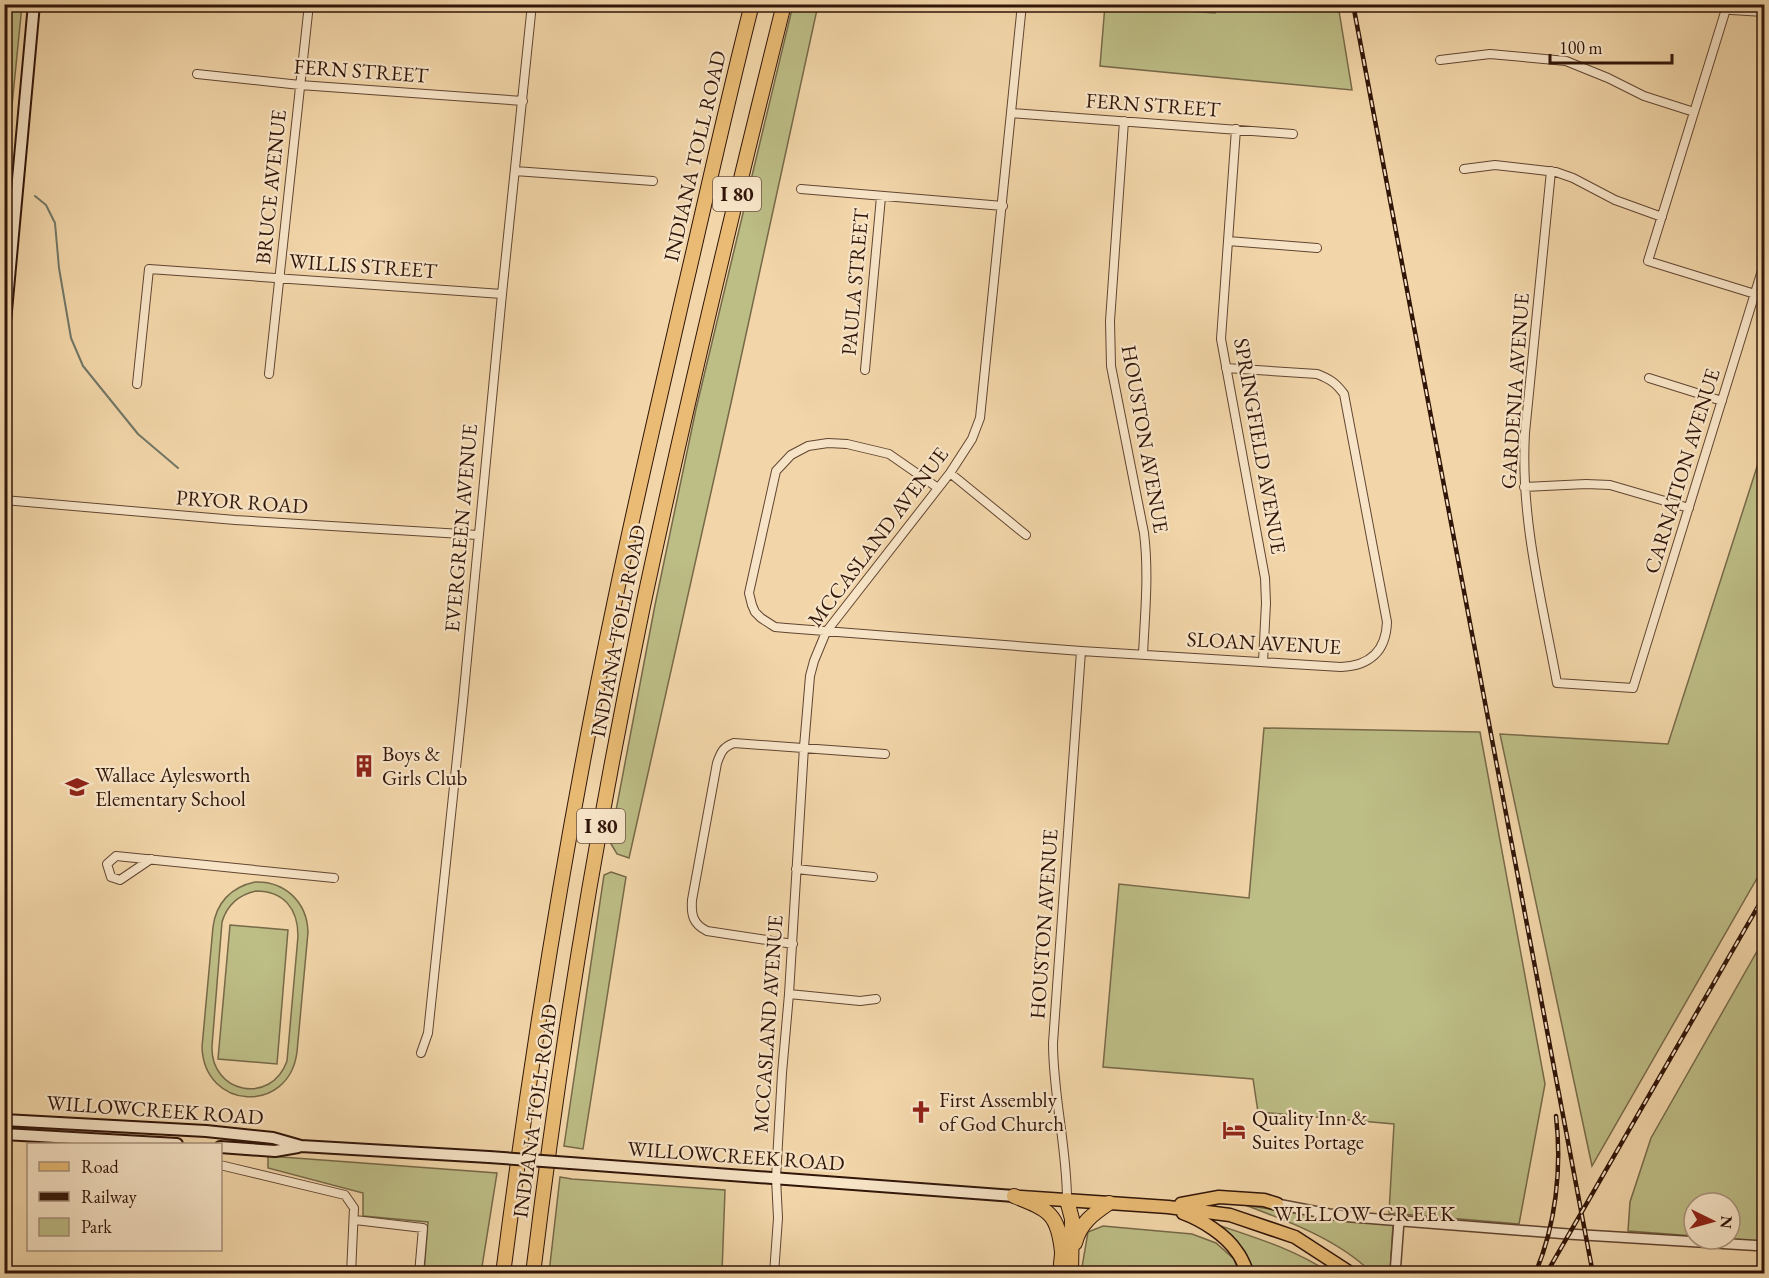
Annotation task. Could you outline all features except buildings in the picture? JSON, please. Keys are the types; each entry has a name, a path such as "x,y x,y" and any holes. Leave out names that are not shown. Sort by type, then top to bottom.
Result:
{"highway":[{"name":"INDIANA TOLL ROAD","path":"503,1274 548,964 615,602 650,437 752,4"},
{"name":"INDIANA TOLL ROAD","path":"533,1274 556,1102 594,862 643,609 713,294 784,4"},
{"path":"1014,1196 1041,1206 1057,1223 1071,1274"},
{"path":"1067,1200 1067,1255"},
{"path":"1060,1274 1084,1223 1109,1203"},
{"path":"537,1243 539,1274"}],"main road":[{"path":"4,333 34,4"},
{"name":"WILLOWCREEK ROAD","path":"4,1120 206,1131 273,1138 301,1146 489,1156 1168,1207"},
{"name":"WILLOWCREEK ROAD","path":"4,1134 160,1143"},
{"name":"WILLOWCREEK ROAD","path":"222,1147 275,1152 301,1146"},
{"path":"1168,1207 1219,1197 1264,1200 1277,1204"},
{"path":"1168,1207 1191,1216 1220,1235 1237,1252 1248,1274"},
{"path":"1168,1207 1230,1215 1262,1225 1294,1237 1352,1274"}],"street":[{"name":"BRUCE AVENUE","path":"269,374 309,4"},
{"name":"EVERGREEN AVENUE","path":"421,1053 428,1033 532,4"},
{"name":"MCCASLAND AVENUE","path":"774,1274 778,1218 776,1178 782,1072 793,944 810,676 826,632 950,473 972,440 980,418 1022,4"},
{"path":"1713,4 1726,9 1764,12"},
{"path":"1726,9 1648,261 1755,294"},
{"path":"1440,60 1490,54 1566,61 1644,96 1694,112"},
{"name":"FERN STREET","path":"197,74 300,85 523,101"},
{"name":"FERN STREET","path":"1011,113 1293,134"},
{"name":"HOUSTON AVENUE","path":"1124,121 1110,347 1111,366 1147,555 1148,579 1143,654"},
{"name":"SPRINGFIELD AVENUE","path":"1236,129 1221,339 1265,578 1263,662"},
{"path":"1464,169 1494,165 1551,171 1573,178 1624,204 1662,217"},
{"path":"515,171 653,181"},
{"name":"GARDENIA AVENUE","path":"1551,171 1526,433 1524,487 1528,524 1557,683 1633,688"},
{"path":"801,189 1003,206"},
{"name":"PAULA STREET","path":"866,370 881,196"},
{"path":"1228,241 1317,248"},
{"name":"CARNATION AVENUE","path":"1633,688 1764,264"},
{"name":"WILLIS STREET","path":"137,384 149,269 502,294"},
{"name":"SLOAN AVENUE","path":"938,488 888,454 847,444 828,443 808,446 791,455 776,471 750,586 750,600 755,612 767,623 776,627 826,632 1263,662 1354,666 1367,661 1384,643 1387,622 1344,394 1329,378 1317,374 1226,368"},
{"path":"1649,378 1722,401"},
{"path":"950,473 1026,535"},
{"path":"1524,487 1610,485 1689,508"},
{"name":"PRYOR ROAD","path":"4,500 235,520 478,535"},
{"name":"HOUSTON AVENUE","path":"1067,1200 1067,1169 1053,1073 1053,1043 1081,651"},
{"path":"793,944 707,931 696,924 692,918 691,910 721,751 726,746 735,743 885,754"},
{"path":"151,859 120,879 111,877 107,864 116,856 151,859 334,878"},
{"path":"796,869 873,877"},
{"path":"789,994 860,1001 876,999"},
{"path":"222,1165 345,1195 354,1208 355,1220 351,1274"},
{"path":"1277,1204 1329,1214 1399,1221 1764,1246"},
{"path":"355,1220 423,1228 419,1274"},
{"path":"1395,1274 1399,1221"}],"green space":[{"path":"4,5 22,5 5,176"},
{"path":"793,5 818,5 629,858 617,854 610,842 655,605 696,409"},
{"path":"1105,5 1215,13 1217,5 1338,5 1352,90 1100,66"},
{"path":"1764,445 1764,866 1592,1166 1500,734 1668,744"},
{"path":"1264,728 1480,732 1545,1084 1519,1224 1389,1213 1394,1124 1258,1112 1253,1079 1103,1067 1119,884 1249,898"},
{"path":"611,872 626,877 583,1149 564,1146 604,875"},
{"path":"266,883 285,889 304,911 308,932 297,1052 291,1072 279,1087 264,1095 247,1097 231,1093 217,1083 206,1068 202,1047 215,918 226,897 246,884","holes":["256,891 266,892 288,903 297,926 287,1061 279,1075 268,1084 256,1088 243,1088 231,1083 221,1074 214,1062 212,1046 222,922 230,906 239,898"]},
{"path":"230,925 288,930 277,1064 218,1059"},
{"path":"1764,939 1764,1242 1742,1240 1742,1191 1682,1191 1682,1235 1628,1231 1630,1202 1651,1138"},
{"path":"268,1156 497,1173 481,1273 424,1273 428,1222 363,1216 363,1193 268,1168"},
{"path":"560,1177 725,1190 722,1273 549,1273"},
{"path":"1245,1205 1341,1221 1393,1225 1390,1273 1372,1273 1359,1261 1329,1241"},
{"path":"1218,1225 1290,1251 1330,1273 1255,1273 1242,1248"},
{"path":"1103,1226 1192,1234 1216,1243 1234,1259 1239,1273 1081,1273 1088,1232"}],"waterway":[{"path":"35,196 46,205 55,223 59,268 71,338 83,366 138,434 178,468"}],"railway":[{"path":"1353,4 1593,1274"},
{"path":"1546,1274 1764,896"},
{"path":"1535,1274 1548,1236 1556,1196 1558,1176 1556,1116"}],"place":[{"name":"Boys & Girls Club","path":"364,766"},
{"name":"Wallace Aylesworth Elementary School","path":"77,787"},
{"name":"First Assembly of God Church","path":"921,1112"},
{"name":"Quality Inn & Suites Portage","path":"1234,1130"}],"district":[{"name":"WILLOW CREEK","path":"1365,1213"}]}
